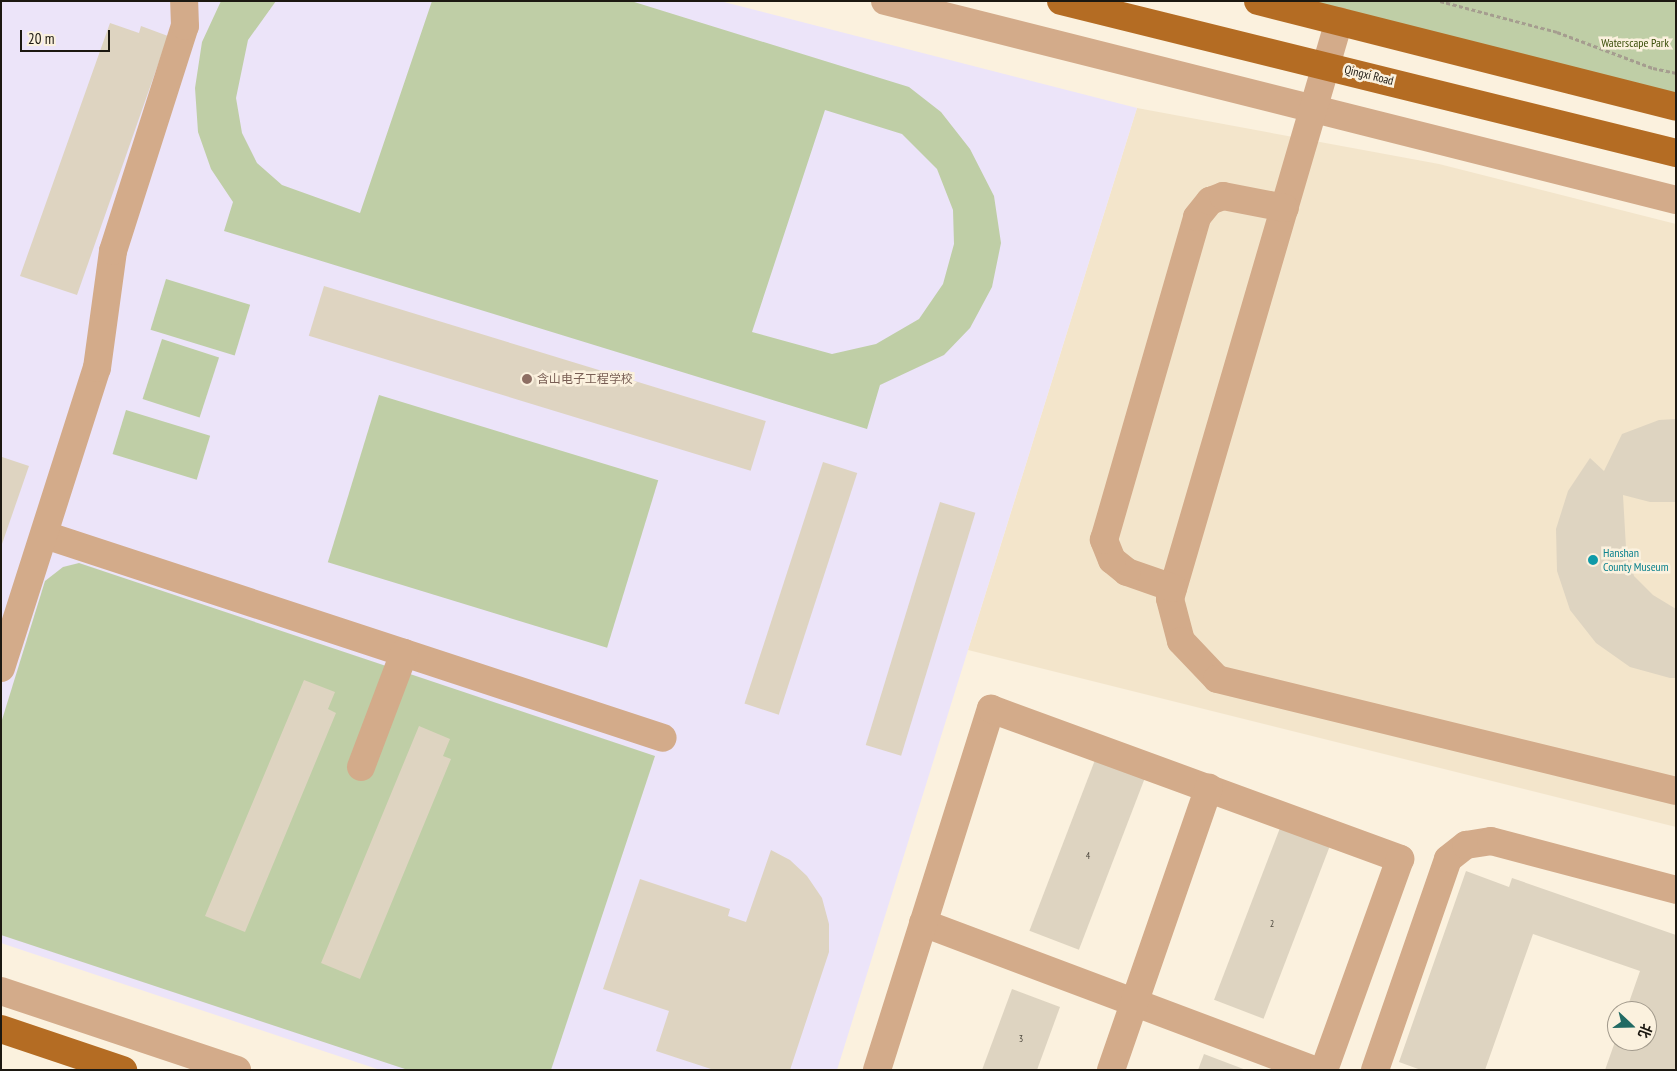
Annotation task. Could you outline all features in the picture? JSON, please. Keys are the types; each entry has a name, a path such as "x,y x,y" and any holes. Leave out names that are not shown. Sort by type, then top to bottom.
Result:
{"main road":[{"name":"Qingxi Road","path":"1061,1 1327,65 1676,153"},
{"path":"1258,1 1676,107"},
{"path":"1,1029 123,1070"}],"street":[{"path":"1,668 97,368 113,251 185,26 184,1"},
{"path":"884,1 1676,200"},
{"path":"1339,21 1170,599 1181,642 1217,679 1676,791"},
{"path":"1174,588 1127,572 1112,560 1104,540 1197,217 1210,201 1223,196 1285,208"},
{"path":"45,535 663,738"},
{"path":"360,767 404,653"},
{"path":"877,1070 991,709 1209,787 1400,859 1324,1070"},
{"path":"1111,1070 1209,787"},
{"path":"1375,1070 1448,859 1466,845 1491,841 1676,890"},
{"path":"923,923 1314,1070"},
{"path":"1,991 237,1070"}],"path":[{"path":"1440,1 1557,32 1653,68 1676,73"}],"shaded area":[{"name":"含山电子工程学校","path":"1,1 720,1 1137,108 837,1070 380,1070 1,943"},
{"path":"1137,108 1439,164 1676,224 1676,827 968,650"}],"green space":[{"path":"221,1 276,1 248,40 236,98 242,133 257,163 282,185 360,213 432,1 631,1 909,87 941,112 970,149 994,196 1001,243 992,287 970,328 944,355 880,385 867,429 224,231 233,202 211,169 198,132 195,88 202,42","holes":["825,110 902,134 937,169 953,210 954,244 943,284 919,319 876,344 832,354 752,332"]},
{"name":"Waterscape Park","path":"1302,1 1676,1 1676,96"},
{"path":"166,279 250,305 235,355 151,330"},
{"path":"162,339 219,358 200,417 143,399"},
{"path":"379,395 658,480 607,648 328,562"},
{"path":"126,410 210,436 197,480 113,454"},
{"path":"79,563 655,756 551,1070 408,1070 1,935 1,723 45,581 63,567"}],"building":[{"path":"110,23 139,33 141,26 168,36 77,295 20,276"},
{"path":"324,286 766,421 751,471 309,336"},
{"name":"Hanshan County Museum","path":"1676,419 1676,502 1650,502 1623,495 1626,548 1634,576 1653,595 1676,609 1676,678 1670,678 1630,667 1596,643 1570,610 1557,571 1556,529 1568,491 1590,458 1604,471 1622,434 1659,420"},
{"path":"2,457 29,466 2,544 1,459"},
{"path":"823,462 857,473 779,715 745,704"},
{"path":"940,502 975,513 901,756 866,745"},
{"path":"304,680 335,692 328,709 336,713 245,932 205,916"},
{"path":"419,726 450,739 443,756 451,759 360,979 321,963"},
{"path":"1095,760 1144,779 1079,950 1029,931"},
{"path":"1280,828 1329,847 1264,1019 1214,1000"},
{"path":"771,850 790,860 807,876 822,898 829,924 829,952 790,1070 714,1070 656,1051 669,1011 603,989 640,879 730,909 728,916 746,922"},
{"path":"1466,871 1509,887 1512,878 1676,935 1676,1070 1605,1070 1612,1051 1657,1051 1657,1001 1630,1001 1640,971 1533,934 1485,1070 1421,1070 1399,1062"},
{"path":"1012,989 1060,1007 1037,1070 982,1070"},
{"path":"1204,1054 1246,1070 1198,1070"}],"place":[{"name":"含山电子工程学校","path":"527,379"},
{"name":"Hanshan County Museum","path":"1593,560"}]}
